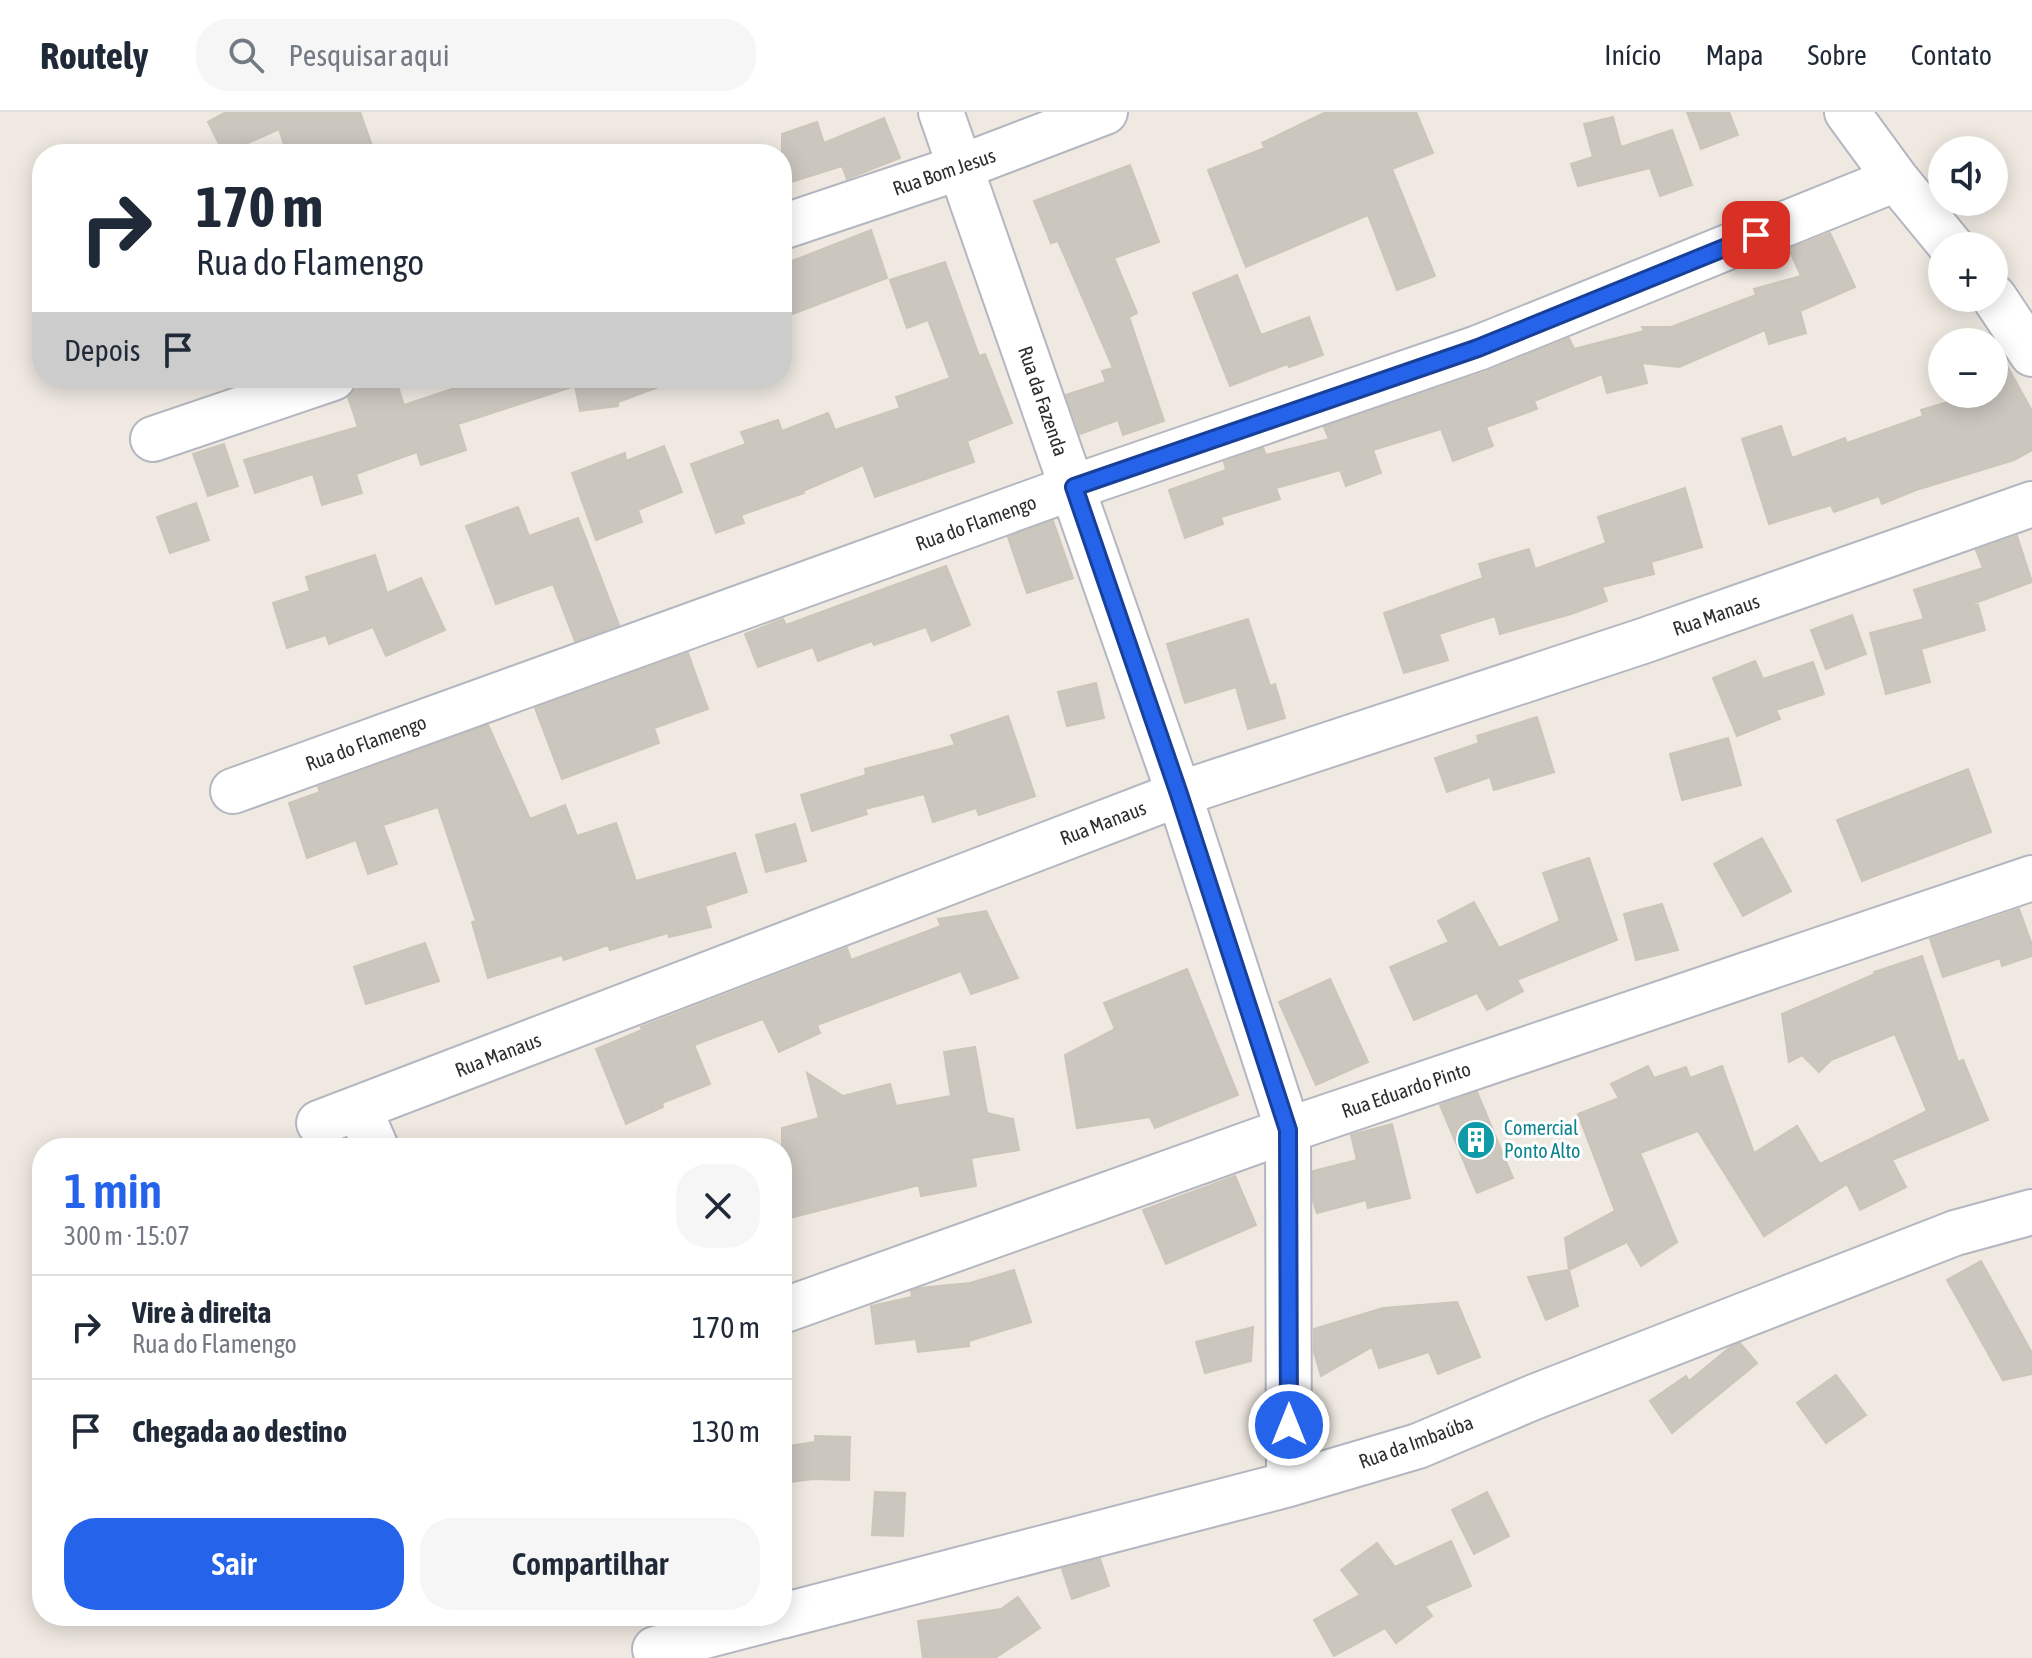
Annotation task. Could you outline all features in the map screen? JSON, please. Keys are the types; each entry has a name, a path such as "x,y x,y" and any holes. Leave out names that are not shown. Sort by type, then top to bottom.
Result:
{"street":[{"name":"Rua da Fazenda","path":"941,112 1179,794 1288,1130 1289,1484"},
{"name":"Rua Bom Jesus","path":"792,224 961,167 1105,112"},
{"path":"1847,112 1940,232"},
{"name":"Rua do Flamengo","path":"233,791 1074,487 1478,348 1896,179"},
{"path":"2004,312 2032,354"},
{"path":"153,439 303,388"},
{"name":"Rua Manaus","path":"319,1123 1179,794 1643,641 2032,504"},
{"name":"Rua Eduardo Pinto","path":"792,1307 1288,1130 2032,878"},
{"path":"359,1108 372,1138"},
{"name":"Rua da Imbaúba","path":"792,1613 1289,1484 1418,1446 1534,1397 1955,1233 2032,1212"},
{"name":"Rua da Imbaúba","path":"655,1649 744,1626"}],"building":[{"path":"226,112 360,112 371,144 284,144 279,129 246,144 219,144 208,122"},
{"path":"1326,112 1416,112 1433,153 1392,169 1435,276 1397,290 1368,215 1246,267 1208,170 1265,148 1262,143"},
{"path":"1687,112 1729,112 1738,135 1701,149"},
{"path":"1613,117 1621,147 1672,130 1692,185 1660,196 1650,168 1578,186 1571,164 1593,157 1584,124"},
{"path":"884,118 900,158 847,179 842,166 792,182 792,144 782,144 782,134 817,122 824,143"},
{"path":"1130,165 1159,242 1114,258 1137,313 1129,317 1164,421 1123,435 1118,420 1080,434 1066,395 1106,382 1102,371 1113,368 1058,241 1051,243 1034,201"},
{"path":"871,230 887,278 792,314 792,261"},
{"path":"1830,233 1855,287 1800,311 1806,333 1769,344 1765,330 1679,367 1642,363 1647,383 1607,393 1602,374 1534,401 1537,409 1486,427 1493,446 1453,461 1441,429 1373,450 1381,473 1346,486 1340,470 1276,488 1280,499 1221,517 1223,524 1185,538 1169,490 1226,470 1224,462 1263,448 1266,455 1329,439 1324,427 1486,372 1569,338 1574,349 1644,331 1642,327 1671,327 1756,295 1754,289 1801,276 1789,249"},
{"path":"945,262 979,356 985,354 1012,423 967,441 974,462 875,497 863,465 804,493 741,515 744,523 716,533 691,464 746,444 741,432 778,420 782,431 828,413 835,430 900,408 896,397 950,378 928,320 907,328 890,280"},
{"path":"1237,275 1261,335 1309,317 1323,355 1289,367 1287,364 1230,386 1193,293"},
{"path":"2008,367 2032,411 2032,450 2014,460 1916,490 1882,504 1879,496 1834,512 1831,505 1769,524 1742,439 1781,426 1792,458 1845,438 1847,443 1923,416 1921,410 2008,408"},
{"path":"398,388 404,405 455,388 569,388 458,424 466,450 421,465 417,452 356,474 362,493 322,505 313,474 255,493 244,460 358,427 348,397 354,390"},
{"path":"575,388 656,388 618,402 618,406 580,411"},
{"path":"224,444 238,486 208,496 193,454"},
{"path":"664,446 682,492 638,510 642,522 596,540 572,473 625,453 626,461"},
{"path":"1685,488 1702,547 1651,562 1654,574 1602,587 1607,601 1571,614 1500,634 1495,616 1439,634 1448,660 1404,673 1384,613 1483,578 1479,564 1529,549 1535,569 1606,543 1598,517"},
{"path":"196,503 209,540 170,553 157,517"},
{"path":"518,507 529,536 578,518 619,625 575,641 553,584 496,604 466,526"},
{"path":"1053,521 1073,578 1027,593 1008,537"},
{"path":"2017,536 2032,582 1959,609 1978,605 1985,630 1921,649 1930,682 1886,694 1870,633 1924,619 1914,590 1983,568 1976,550"},
{"path":"375,555 387,593 421,578 445,630 386,656 373,627 329,644 326,635 287,648 273,603 310,591 306,577"},
{"path":"946,566 970,625 932,641 926,627 874,645 872,641 818,661 813,647 758,667 745,634 783,619 786,625"},
{"path":"1852,615 1866,654 1826,669 1811,630"},
{"path":"1248,619 1270,686 1275,684 1285,718 1248,729 1236,687 1185,703 1167,644"},
{"path":"688,653 708,709 654,728 659,743 562,779 535,708"},
{"path":"1755,661 1763,679 1813,662 1824,694 1776,710 1780,719 1737,736 1713,678"},
{"path":"1096,683 1104,718 1067,726 1058,692"},
{"path":"1008,716 1035,796 979,815 976,808 933,822 924,794 865,809 867,814 812,831 801,795 866,775 865,769 955,745 951,735"},
{"path":"1537,717 1554,772 1494,790 1490,777 1447,792 1435,758 1479,743 1477,736"},
{"path":"488,725 530,819 565,805 577,836 616,823 636,881 735,853 747,892 705,906 711,927 669,937 668,933 610,950 608,945 564,960 562,955 488,978 472,922 476,921 438,807 383,825 397,864 368,874 356,840 307,858 289,803 320,792 318,787"},
{"path":"1728,738 1741,785 1682,800 1670,754"},
{"path":"1968,769 1991,832 1862,881 1837,820"},
{"path":"795,824 806,861 766,872 756,835"},
{"path":"1762,838 1791,891 1743,916 1714,864"},
{"path":"1589,858 1617,940 1517,980 1523,991 1487,1010 1477,993 1414,1020 1390,967 1449,942 1438,921 1474,902 1499,948 1560,921 1543,873"},
{"path":"1662,904 1678,950 1636,960 1624,914"},
{"path":"2019,909 2032,945 2032,956 2002,966 2000,958 1943,977 1930,939"},
{"path":"986,911 1018,978 971,994 961,971 817,1025 820,1033 779,1052 763,1019 694,1045 710,1084 662,1103 663,1107 626,1124 596,1049 642,1030 641,1027 847,948 851,960 941,926 938,919"},
{"path":"425,943 439,981 366,1004 354,967"},
{"path":"1922,956 1958,1062 1963,1060 1988,1120 1892,1160 1906,1187 1860,1210 1847,1184 1764,1236 1698,1131 1640,1153 1677,1242 1641,1266 1627,1242 1569,1270 1565,1238 1615,1211 1578,1114 1619,1098 1611,1084 1648,1066 1654,1078 1686,1067 1690,1078 1722,1066 1754,1153 1797,1126 1820,1164 1927,1111 1895,1034 1831,1060 1819,1072 1802,1055 1789,1062 1782,1014 1874,972"},
{"path":"1187,969 1238,1095 1155,1128 1150,1117 1077,1128 1065,1055 1115,1029 1104,1003"},
{"path":"1330,979 1368,1062 1316,1085 1279,1002"},
{"path":"975,1047 987,1113 1013,1119 1019,1150 971,1158 976,1186 921,1196 919,1185 792,1217 792,1138 782,1138 782,1128 819,1118 807,1073 843,1096 890,1084 896,1106 951,1096 944,1052"},
{"name":"Comercial Ponto Alto","path":"1477,1092 1513,1178 1477,1193 1440,1105"},
{"path":"1392,1124 1410,1198 1368,1208 1366,1200 1317,1213 1313,1201 1313,1171 1357,1160 1351,1135"},
{"path":"1235,1176 1256,1225 1166,1264 1143,1210"},
{"path":"1981,1261 2032,1353 2032,1374 2003,1380 1947,1280"},
{"path":"1014,1270 1031,1322 969,1341 969,1346 918,1352 916,1339 876,1344 871,1306 912,1297 911,1291 919,1288 970,1283"},
{"path":"1569,1270 1578,1306 1546,1320 1528,1277"},
{"path":"1457,1302 1480,1357 1438,1374 1429,1352 1379,1368 1372,1347 1321,1376 1314,1352 1314,1329 1383,1308"},
{"path":"1253,1327 1251,1361 1205,1373 1196,1342"},
{"path":"1740,1343 1757,1363 1672,1433 1650,1401 1686,1376 1689,1381 1729,1348"},
{"path":"1836,1375 1866,1415 1826,1443 1797,1403"},
{"path":"815,1436 850,1437 849,1480 792,1482 792,1445 815,1442"},
{"path":"875,1492 905,1493 903,1536 872,1535"},
{"path":"1487,1492 1509,1536 1474,1554 1452,1510"},
{"path":"1451,1541 1471,1586 1425,1606 1432,1616 1396,1643 1385,1628 1334,1656 1314,1620 1360,1595 1341,1570 1377,1543 1395,1567"},
{"path":"1100,1559 1109,1586 1072,1599 1062,1569"},
{"path":"1018,1597 1040,1628 995,1658 923,1658 918,1621 1001,1609"}],"place":[{"name":"Comercial Ponto Alto","path":"1476,1140"}],"route":[{"path":"1289,1425 1288,1130 1179,794 1074,487 1478,348 1756,235"}]}
